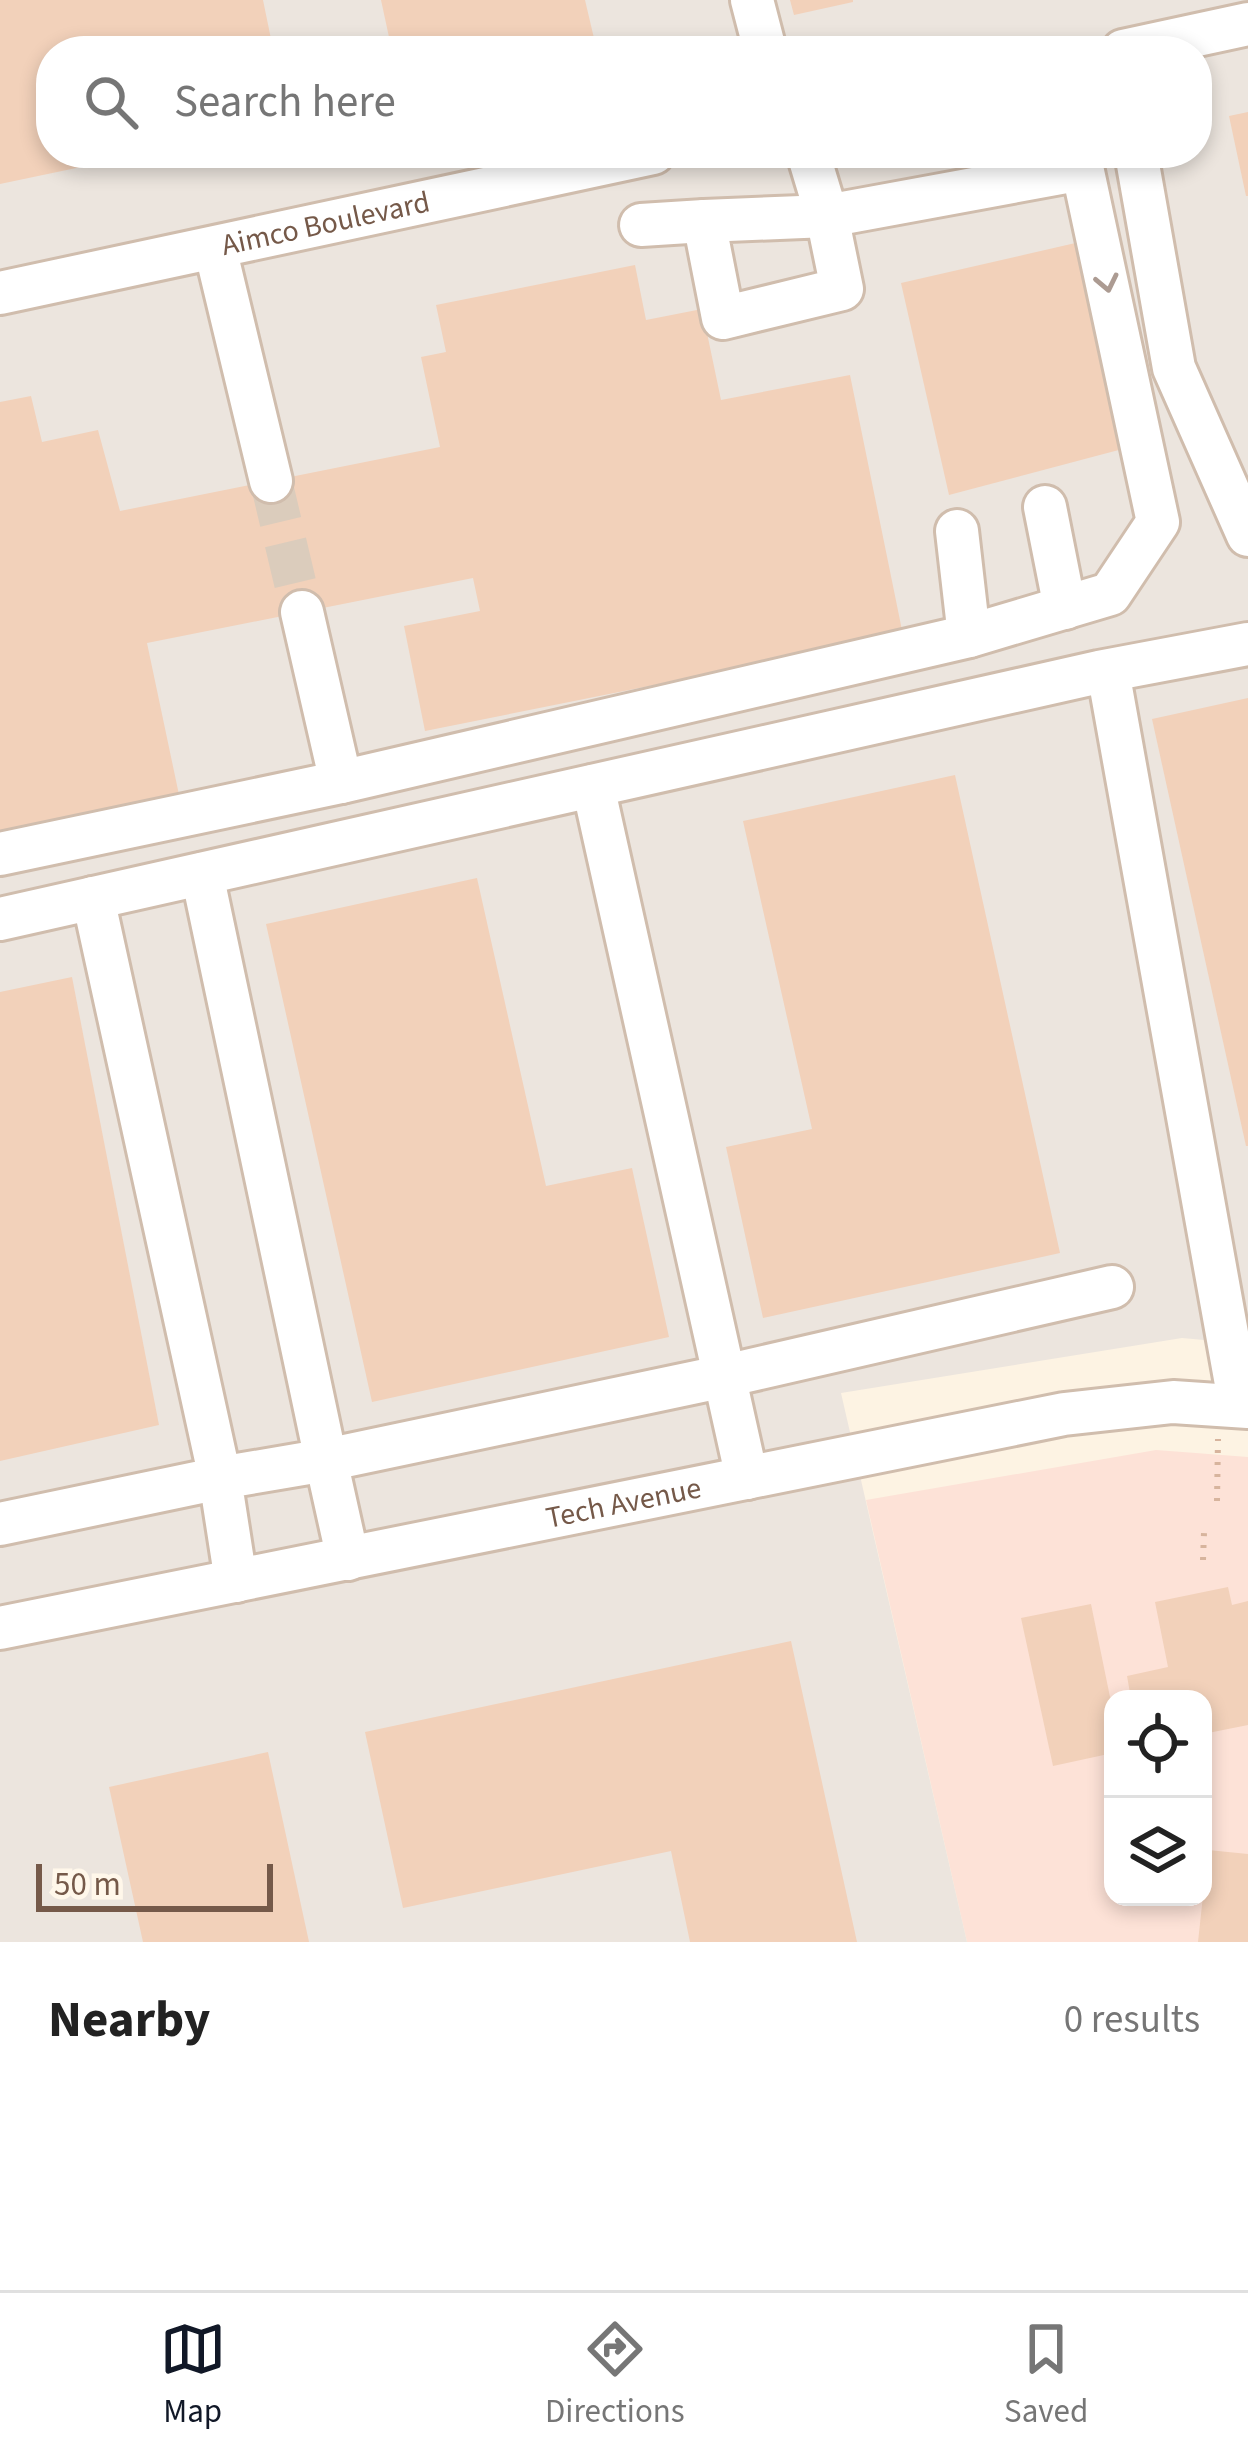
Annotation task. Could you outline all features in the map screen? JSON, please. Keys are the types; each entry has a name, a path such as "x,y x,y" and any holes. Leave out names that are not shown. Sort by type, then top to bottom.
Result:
{"street":[{"path":"752,0 761,36"},
{"path":"1192,36 1248,24"},
{"name":"Aimco Boulevard","path":"0,293 584,168"},
{"path":"704,221 722,318 842,290 813,168"},
{"path":"640,225 827,216 1048,168"},
{"path":"0,854 341,782 969,636 1110,594 1158,522 1082,168"},
{"path":"1139,168 1174,368 1248,535"},
{"path":"215,248 271,481"},
{"path":"1045,507 1065,608"},
{"path":"957,531 969,636"},
{"path":"302,612 341,782"},
{"path":"0,919 1108,671 1248,644"},
{"path":"1108,671 1235,1406"},
{"path":"593,786 747,1478"},
{"path":"202,874 348,1558"},
{"path":"93,898 220,1478 236,1581"},
{"path":"0,1524 725,1376 1112,1287"},
{"name":"Tech Avenue","path":"0,1628 1064,1414 1173,1402 1235,1406"}],"path":[{"path":"1217,1501 1235,1406"},
{"path":"1203,1560 1204,1533"}],"shaded area":[{"path":"0,0 1248,0 1248,1344 1182,1338 841,1393 967,1942 0,1942"},
{"path":"1156,1450 1248,1457 1248,1942 967,1942 866,1500"}],"building":[{"path":"0,0 263,0 270,36 36,36 36,168 76,168 0,184"},
{"path":"381,0 585,0 593,36 389,36"},
{"path":"790,0 853,0 853,2 794,15"},
{"path":"1248,112 1248,196 1246,196 1229,116"},
{"path":"1093,239 1130,447 949,495 901,283"},
{"path":"635,265 646,320 702,309 721,400 850,375 903,635 425,731 404,626 480,611 473,578 147,643 182,809 0,848 0,402 31,396 42,442 98,430 120,511 440,447 421,357 446,352 436,305"},
{"path":"1248,698 1248,1146 1246,1146 1152,719"},
{"path":"955,775 1060,1253 763,1318 726,1147 812,1129 743,821"},
{"path":"477,878 546,1186 632,1168 669,1337 372,1402 266,924"},
{"path":"72,977 159,1425 0,1461 0,992"},
{"path":"1228,1587 1232,1605 1248,1601 1248,1725 1212,1732 1212,1690 1129,1690 1127,1676 1168,1667 1155,1602"},
{"path":"1091,1604 1109,1690 1104,1690 1104,1755 1053,1766 1021,1618"},
{"path":"791,1641 857,1942 690,1942 671,1851 403,1908 365,1732"},
{"path":"268,1752 309,1942 143,1942 109,1787"},
{"path":"1212,1850 1248,1854 1248,1942 1198,1942 1202,1906 1212,1906"}],"tunnel":[{"path":"271,481 302,612"}]}
